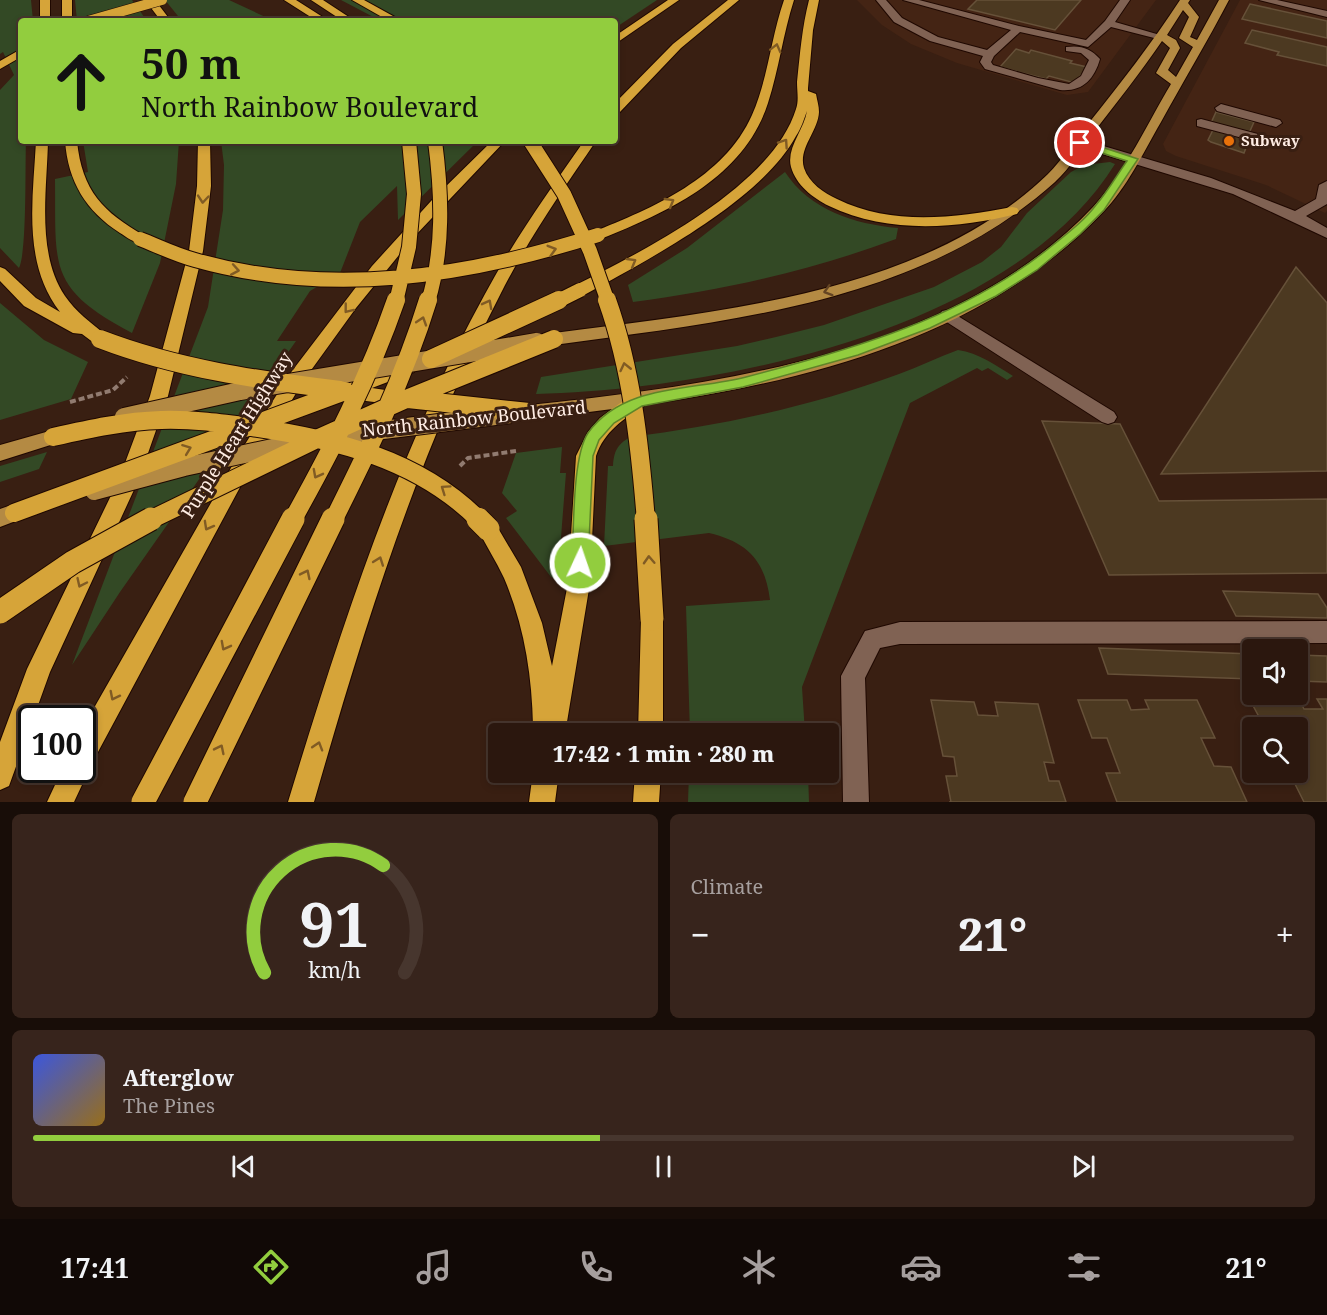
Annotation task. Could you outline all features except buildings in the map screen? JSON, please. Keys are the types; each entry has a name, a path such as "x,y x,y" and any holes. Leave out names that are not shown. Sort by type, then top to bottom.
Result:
{"highway":[{"path":"45,0 45,18"},
{"path":"67,0 67,18"},
{"path":"150,0 164,18"},
{"path":"99,18 162,0"},
{"path":"289,0 319,18"},
{"path":"316,0 345,18"},
{"path":"618,39 674,0"},
{"path":"618,107 677,46 734,0"},
{"path":"71,144 73,165 84,192 108,218 140,239 174,254 224,268 280,277 360,280 410,277 478,268 541,253 598,235 649,213 682,195 718,168 742,143 759,112 789,0"},
{"path":"7,516 431,359 524,318 580,290 683,231 719,206 759,172 781,147 796,123 802,108 809,22 814,0"},
{"path":"360,1 391,18"},
{"path":"0,78 4,74 4,64 18,54"},
{"path":"805,72 813,112 798,150 798,168 809,185 824,198 859,214 902,221 966,218 1012,211"},
{"path":"42,144 39,236 43,266 54,292 67,310 80,325 100,339"},
{"path":"0,777 39,669 129,479 159,396 180,321 196,251 204,186 204,144"},
{"path":"142,802 329,451 378,350 399,287 411,235 414,177 409,144"},
{"path":"195,802 379,426 416,337 433,281 440,236 441,184 435,144"},
{"name":"Purple Heart Highway","path":"96,729 150,627 274,412 342,317 392,254 451,188 496,144"},
{"path":"532,144 552,173 578,222 614,322 629,385 641,464 652,619 650,723"},
{"path":"301,802 360,614 433,419 473,333 508,268 554,192 588,144"},
{"path":"0,272 30,302 53,316 100,339 167,362 288,384 529,412"},
{"path":"0,612 73,562 116,537 319,438 406,399 554,339"},
{"path":"554,723 579,583 588,451 593,437 603,425 616,414 639,401"},
{"path":"53,437 98,428 160,420 200,421 319,438 411,467 454,495 488,529 501,548 516,580 533,631 545,694 545,723"},
{"path":"60,802 70,783"},
{"path":"542,802 545,783"},
{"path":"646,802 647,783"}],"main road":[{"name":"North Rainbow Boulevard","path":"7,516 184,467 319,438 639,401 743,382 813,365 892,338 948,315 1019,276 1066,241 1100,208 1133,159 1200,46 1224,0"},
{"path":"0,453 208,397 554,339 727,314 822,293 930,256 965,239 1012,211 1052,177 1080,143 1162,37 1184,2 1194,17 1184,38 1200,46"},
{"path":"1162,37 1172,42 1175,48 1162,74 1178,83"}],"street":[{"path":"881,0 898,20 934,39 989,54"},
{"path":"908,0 939,12 1015,32 1070,50 1086,47 1109,23 1125,0"},
{"path":"939,12 952,0"},
{"path":"1264,0 1327,14"},
{"path":"1109,23 1162,37"},
{"path":"1015,32 989,54 985,62 989,67 1046,83 1073,87 1078,85 1094,63 1095,59 1086,47"},
{"path":"1221,108 1276,123"},
{"path":"1201,123 1269,141"},
{"path":"1080,143 1243,194 1327,234"},
{"path":"1294,217 1322,201 1326,185"},
{"path":"948,315 1108,417"},
{"path":"856,802 853,676 873,639 900,633 1327,632"}],"path":[{"path":"70,402 113,390 128,377"},
{"path":"460,466 468,458 516,451"}],"shaded area":[{"path":"857,0 1156,0 1088,92 1067,95 957,63 911,44 882,25"},
{"path":"1240,0 1327,0 1327,211 1325,213 1266,185 1176,156 1166,151 1163,144"}],"green space":[{"path":"0,0 31,0 33,18 18,18 18,144 26,144 23,245 19,268 0,248 0,90 14,75 3,52 0,54"},
{"path":"75,0 132,0 145,18 77,18"},
{"path":"165,0 229,0 268,18 180,18"},
{"path":"341,0 657,0 618,26 618,18 375,18"},
{"path":"83,144 179,144 176,184 160,263 132,333 84,302 71,288 62,272 57,255 55,179 88,172"},
{"path":"221,144 475,144 398,220 397,186 360,222 340,273 310,291 277,341 296,341 120,592 72,665 208,307 223,210 224,165"},
{"path":"1110,162 1115,164 1068,222 1006,270 934,309 855,340 772,363 689,379 609,390 536,394 541,377 737,346 824,325 934,287 982,262 1001,247 1027,213 1071,172 1084,165"},
{"path":"785,172 807,196 834,213 865,223 898,228 896,239 831,261 766,278 700,292 633,302 628,285 687,248"},
{"path":"0,303 44,340 88,362 71,399 0,420"},
{"path":"958,350 980,357 1013,376 1007,380 988,368 982,371 977,368 910,403 802,687 804,723 690,723 686,606 770,600 768,586 759,564 752,555 734,542 709,533 604,546 608,466 613,466 615,452 630,437 732,421 833,396 899,374"},
{"path":"562,447 560,473 566,473 556,579 551,577 506,518 517,511 502,493 516,453"},
{"path":"47,452 39,469 0,482 0,466"},
{"path":"689,783 808,783 809,802 688,802"}],"place":[{"name":"Subway","path":"1229,141"}],"route":[{"path":"580,563 586,456 593,437 616,414 639,401 743,382 813,365 854,352 926,325 992,293 1033,267 1076,232 1100,208 1133,159 1080,143"}]}
